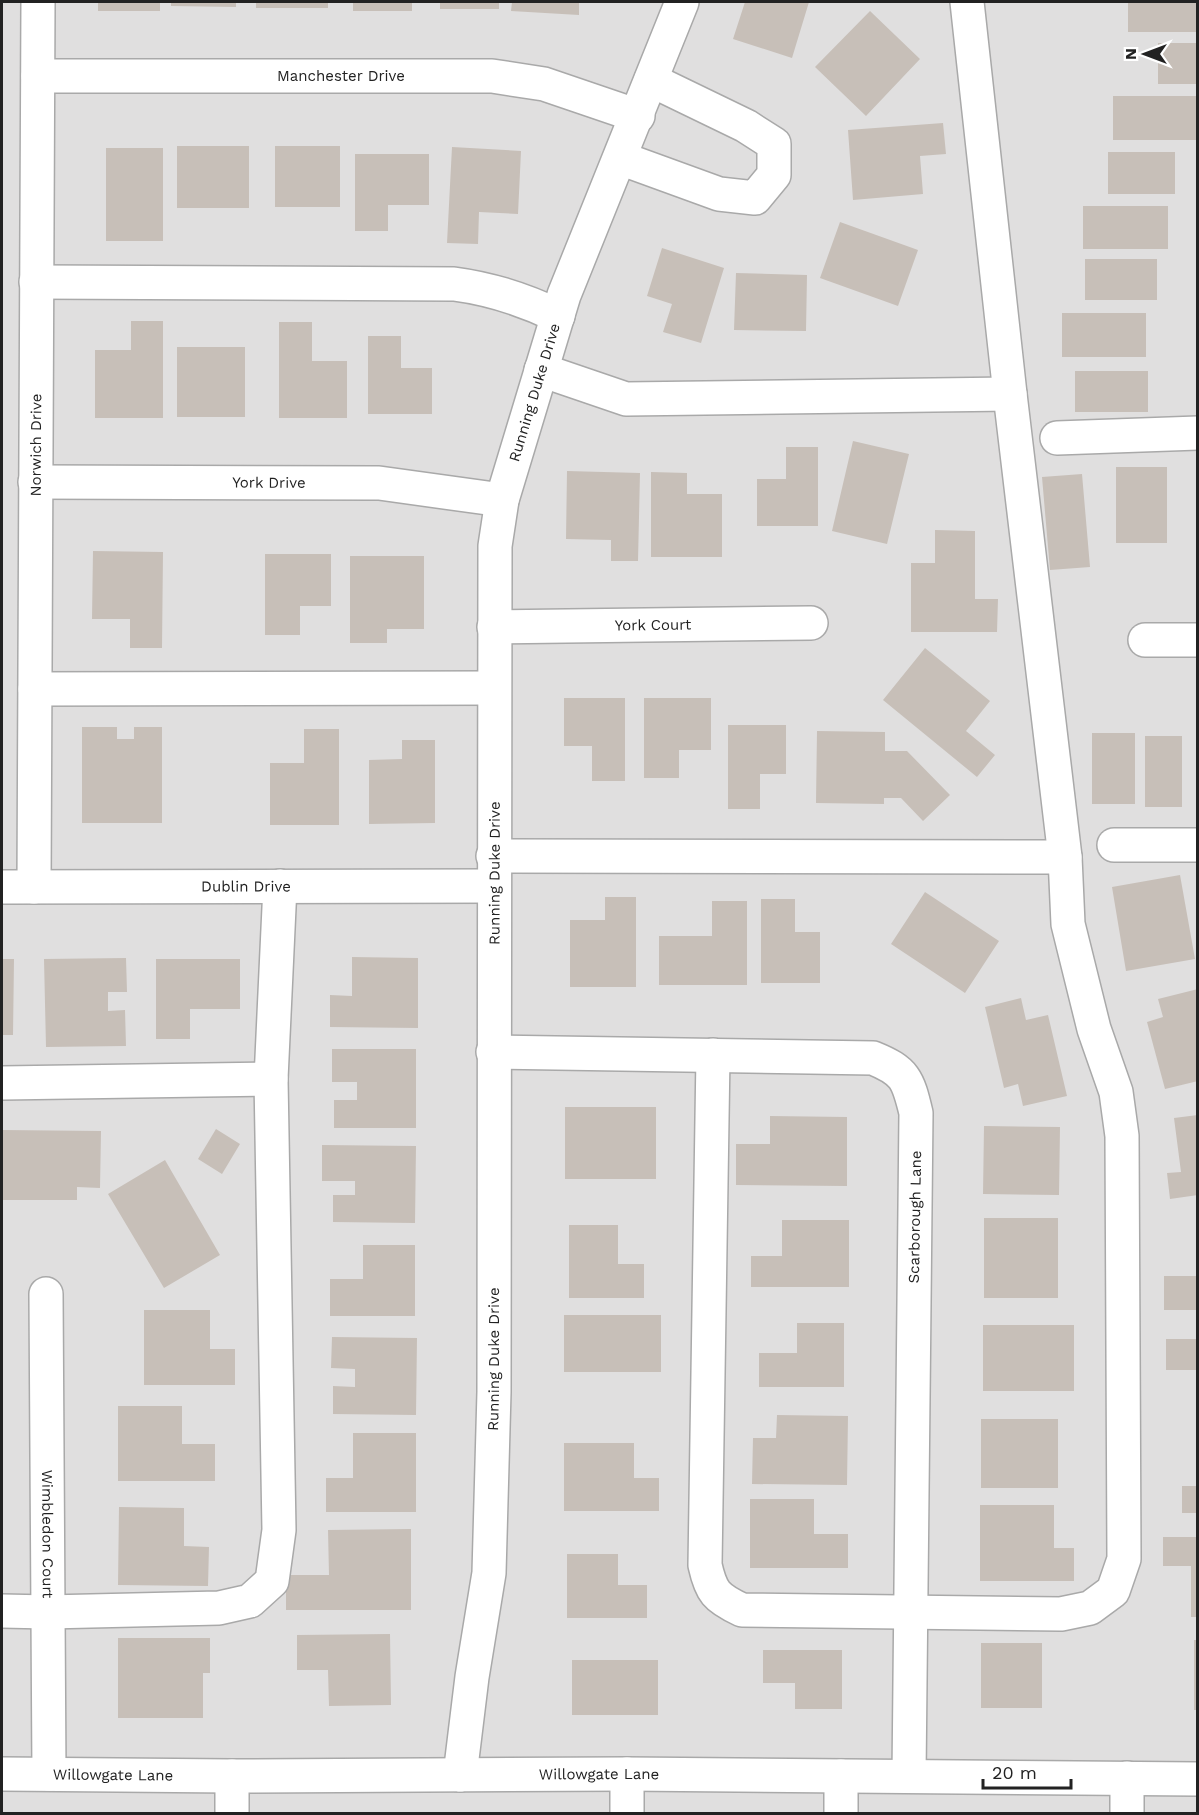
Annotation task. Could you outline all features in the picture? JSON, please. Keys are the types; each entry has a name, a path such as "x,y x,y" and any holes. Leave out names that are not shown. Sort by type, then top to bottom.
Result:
{"street":[{"name":"Norwich Drive","path":"34,887 38,2"},
{"name":"Running Duke Drive","path":"460,1775 472,1677 489,1573 494,1392 495,546 502,500 558,316 682,2"},
{"path":"713,1055 705,1565 710,1587 723,1601 741,1610 911,1610 1060,1614 1090,1608 1113,1591 1124,1559 1122,1136 1116,1092 1094,1029 1068,924 1065,857 1010,394 967,2"},
{"name":"Manchester Drive","path":"38,76 492,76 544,84 638,116"},
{"path":"620,158 719,194 755,198 774,175 774,144 746,126 651,80"},
{"path":"36,282 454,284 490,289 558,316"},
{"path":"541,370 626,399 1010,394"},
{"path":"1057,438 1197,433"},
{"name":"York Drive","path":"35,482 379,483 502,500"},
{"name":"York Court","path":"494,627 811,623"},
{"path":"1145,640 1197,640"},
{"path":"34,689 494,688"},
{"path":"1114,845 1197,845"},
{"name":"Dublin Drive","path":"2,887 280,886 493,871 1065,857"},
{"path":"2,1611 219,1608 250,1601 272,1581 279,1530 271,1079 280,886"},
{"name":"Scarborough Lane","path":"493,1052 873,1058 896,1067 910,1087 916,1113 909,1776"},
{"path":"2,1083 271,1079"},
{"name":"Wimbledon Court","path":"46,1294 49,1774"},
{"name":"Willowgate Lane","path":"2,1774 232,1776 627,1774 1197,1779"},
{"path":"627,1774 627,1814"},
{"path":"232,1776 232,1814"},
{"path":"841,1814 842,1776"},
{"path":"1127,1778 1127,1814"}],"shaded area":[{"path":"2,2 1197,2 1197,1813 2,1813"}],"building":[{"path":"98,2 160,2 160,11 98,11"},
{"path":"171,2 236,2 236,7 171,6"},
{"path":"256,2 328,2 328,8 256,8"},
{"path":"353,2 412,2 412,11 353,11"},
{"path":"440,2 499,2 499,9 440,9"},
{"path":"512,2 579,2 579,15 511,11"},
{"path":"745,2 809,2 792,58 733,39"},
{"path":"1128,2 1198,2 1198,32 1128,32"},
{"path":"870,11 920,59 866,116 815,67"},
{"path":"1158,43 1198,43 1198,84 1158,84"},
{"path":"1113,96 1198,96 1198,140 1113,140"},
{"path":"943,123 946,154 920,156 923,194 853,200 848,130"},
{"path":"177,146 249,146 249,208 177,208"},
{"path":"275,146 340,146 340,207 275,207"},
{"path":"452,147 521,151 518,214 479,212 478,244 447,243"},
{"path":"106,148 163,148 163,241 106,241"},
{"path":"1108,152 1175,152 1175,194 1108,194"},
{"path":"355,154 429,154 429,205 388,205 388,231 355,231"},
{"path":"1083,206 1168,206 1168,249 1083,249"},
{"path":"840,222 918,250 898,306 820,278"},
{"path":"662,248 724,268 701,343 663,332 672,304 647,296"},
{"path":"1085,259 1157,259 1157,300 1085,300"},
{"path":"736,273 807,275 806,331 734,330"},
{"path":"1062,313 1146,313 1146,357 1062,357"},
{"path":"131,321 163,321 163,418 95,418 95,350 131,350"},
{"path":"279,322 312,322 312,361 347,361 347,418 279,418"},
{"path":"368,336 401,336 401,368 432,368 432,414 368,414"},
{"path":"177,347 245,347 245,417 177,417"},
{"path":"1075,371 1148,371 1148,412 1075,412"},
{"path":"853,441 909,454 887,544 832,531"},
{"path":"786,447 818,447 818,526 757,526 757,479 786,479"},
{"path":"1116,467 1167,467 1167,543 1116,543"},
{"path":"567,471 640,473 638,561 611,561 611,540 566,539"},
{"path":"651,472 687,473 687,494 722,494 722,557 651,557"},
{"path":"1082,474 1090,567 1050,570 1042,477"},
{"path":"935,530 975,531 975,599 998,599 997,632 911,632 911,563 935,563"},
{"path":"93,551 163,552 162,648 130,648 130,619 92,619"},
{"path":"265,554 331,554 331,606 300,606 300,635 265,635"},
{"path":"350,556 424,556 424,629 387,629 387,643 350,643"},
{"path":"925,648 990,701 966,731 995,755 977,777 883,700"},
{"path":"564,698 625,698 625,781 592,781 592,746 564,746"},
{"path":"644,698 711,698 711,750 679,750 679,778 644,778"},
{"path":"728,725 786,725 786,774 760,774 760,809 728,809"},
{"path":"82,727 117,727 117,739 134,739 134,727 162,727 162,823 82,823"},
{"path":"304,729 339,729 339,825 270,825 270,763 304,763"},
{"path":"817,731 885,732 885,751 907,751 950,795 923,821 901,798 884,798 884,804 816,803"},
{"path":"1092,733 1135,733 1135,804 1092,804"},
{"path":"1145,736 1182,736 1182,807 1145,807"},
{"path":"402,740 435,740 435,823 369,824 369,760 402,759"},
{"path":"1180,875 1195,959 1126,971 1112,887"},
{"path":"925,892 999,941 965,993 891,944"},
{"path":"605,897 636,897 636,987 570,987 570,920 605,920"},
{"path":"761,899 795,899 795,932 820,932 820,983 761,983"},
{"path":"712,901 747,901 747,985 659,985 659,936 712,936"},
{"path":"352,957 418,958 418,1028 330,1027 330,995 352,996"},
{"path":"126,958 127,992 108,992 108,1011 125,1010 126,1046 46,1047 44,959"},
{"path":"2,959 14,959 13,1035 2,1035"},
{"path":"156,959 240,959 240,1009 190,1009 190,1039 156,1039"},
{"path":"1198,989 1198,1081 1165,1089 1147,1022 1163,1017 1158,999"},
{"path":"1021,998 1026,1020 1048,1015 1067,1096 1023,1106 1018,1084 1004,1088 985,1007"},
{"path":"332,1049 416,1049 416,1128 334,1128 334,1100 357,1100 357,1082 332,1082"},
{"path":"565,1107 656,1107 656,1179 565,1179"},
{"path":"1198,1115 1198,1195 1170,1199 1167,1173 1181,1172 1174,1118"},
{"path":"770,1116 847,1117 847,1186 736,1185 736,1144 770,1144"},
{"path":"984,1126 1060,1127 1059,1195 983,1194"},
{"path":"216,1129 240,1144 222,1174 198,1159"},
{"path":"2,1130 101,1131 100,1188 77,1187 77,1200 2,1200"},
{"path":"322,1145 416,1146 415,1223 333,1222 333,1195 355,1195 355,1181 322,1181"},
{"path":"165,1160 220,1255 164,1288 108,1194"},
{"path":"984,1218 1058,1218 1058,1298 984,1298"},
{"path":"782,1220 849,1220 849,1287 751,1287 751,1256 782,1256"},
{"path":"569,1225 618,1225 618,1264 644,1264 644,1298 569,1298"},
{"path":"363,1245 415,1245 415,1316 330,1316 330,1279 363,1279"},
{"path":"1164,1276 1198,1276 1198,1310 1164,1310"},
{"path":"144,1310 210,1310 210,1349 235,1349 235,1385 144,1385"},
{"path":"564,1315 661,1315 661,1372 564,1372"},
{"path":"797,1323 844,1323 844,1387 759,1387 759,1353 797,1353"},
{"path":"983,1325 1074,1325 1074,1391 983,1391"},
{"path":"332,1337 417,1338 416,1415 333,1414 333,1386 355,1387 355,1369 331,1368"},
{"path":"1166,1339 1198,1339 1198,1370 1166,1370"},
{"path":"118,1406 182,1406 182,1444 215,1444 215,1481 118,1481"},
{"path":"777,1415 848,1416 847,1485 752,1484 753,1438 776,1438"},
{"path":"981,1419 1058,1419 1058,1488 981,1488"},
{"path":"353,1433 416,1433 416,1512 326,1512 326,1478 353,1478"},
{"path":"564,1443 634,1443 634,1478 659,1478 659,1511 564,1511"},
{"path":"1182,1486 1198,1486 1198,1513 1182,1513"},
{"path":"750,1499 814,1499 814,1534 848,1534 848,1568 750,1568"},
{"path":"980,1505 1054,1505 1054,1548 1074,1548 1074,1581 980,1581"},
{"path":"119,1507 184,1508 184,1546 209,1547 208,1586 118,1585"},
{"path":"411,1529 411,1610 286,1610 286,1575 329,1575 328,1530"},
{"path":"1163,1537 1198,1537 1198,1617 1191,1617 1191,1566 1163,1566"},
{"path":"567,1554 618,1554 618,1585 647,1585 647,1618 567,1618"},
{"path":"390,1634 391,1705 329,1706 328,1670 297,1670 297,1635"},
{"path":"118,1638 210,1638 210,1673 203,1673 203,1718 118,1718"},
{"path":"1194,1640 1198,1640 1198,1710 1194,1710"},
{"path":"981,1643 1042,1643 1042,1708 981,1708"},
{"path":"763,1650 842,1650 842,1709 795,1709 795,1683 763,1683"},
{"path":"572,1660 658,1660 658,1715 572,1715"}]}
